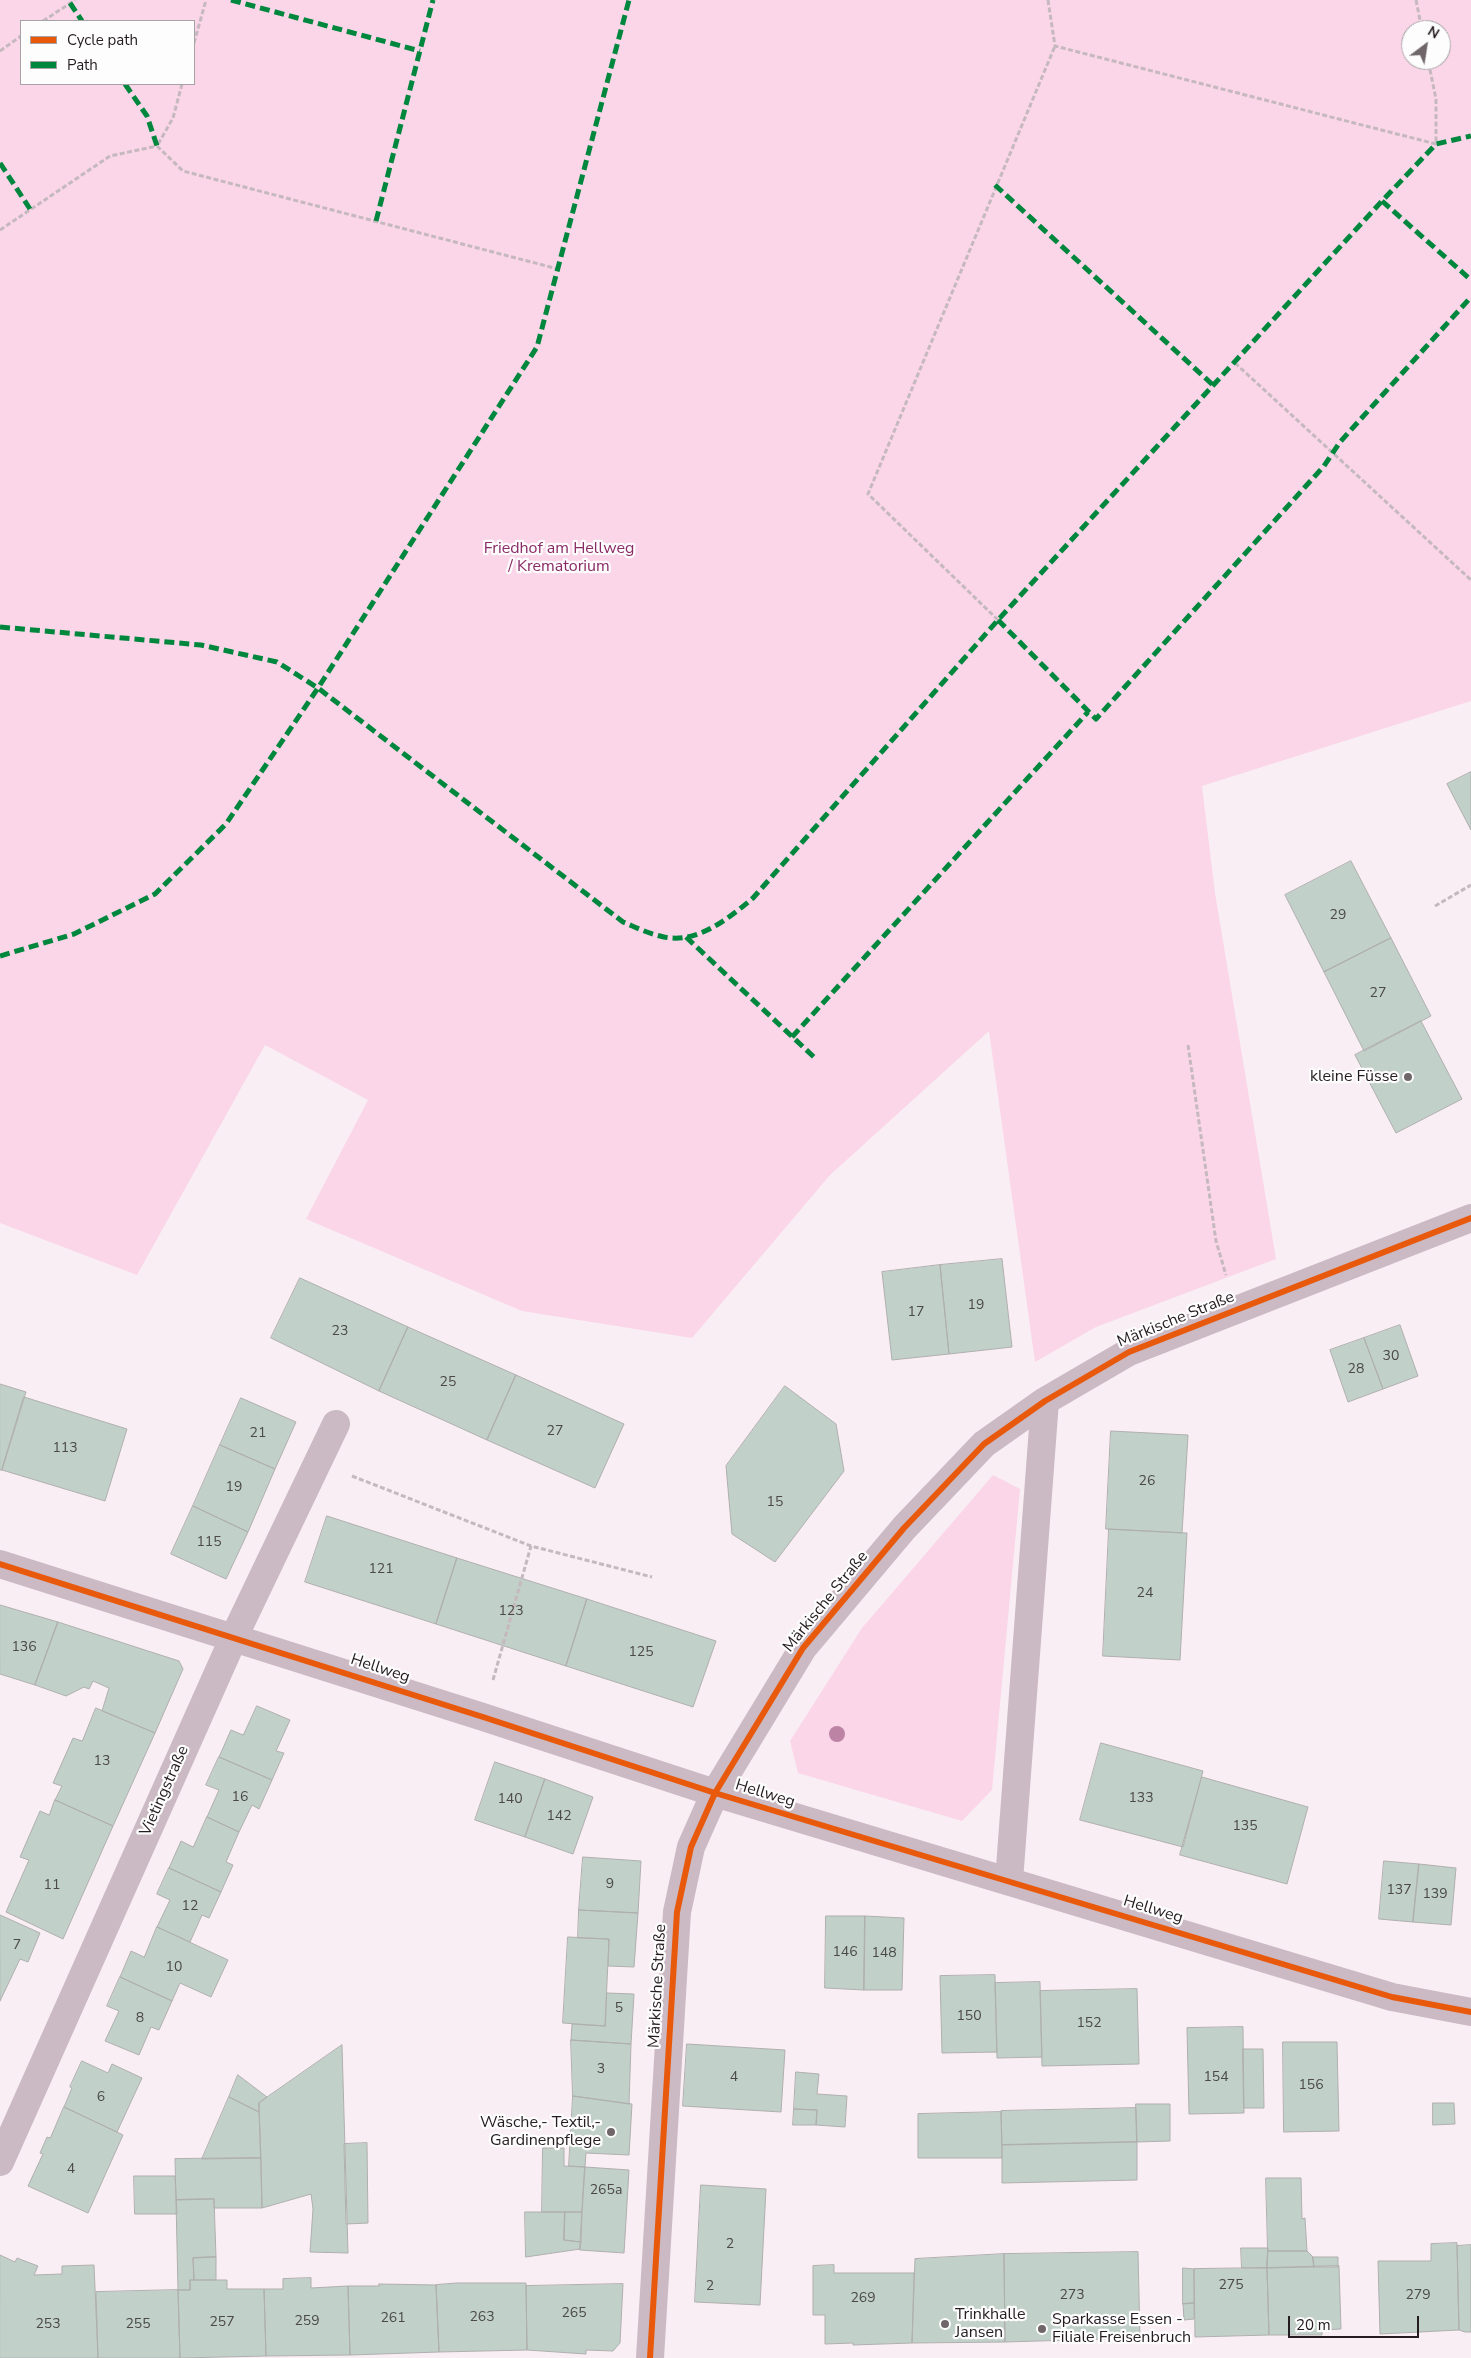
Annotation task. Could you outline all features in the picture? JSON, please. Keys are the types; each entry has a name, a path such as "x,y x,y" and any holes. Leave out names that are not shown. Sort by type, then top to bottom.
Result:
{"street":[{"name":"Märkische Straße","path":"650,2358 677,1912 691,1847 715,1793 803,1648 898,1535 984,1444 1045,1401 1129,1352 1471,1218"},
{"path":"1009,1881 1045,1401"},
{"name":"Vietingstraße","path":"0,2162 234,1637 336,1424"},
{"name":"Hellweg","path":"0,1564 483,1716 715,1793 1392,1997 1471,2012"}],"path":[{"path":"45,20 75,0"},
{"path":"195,39 206,0"},
{"path":"998,620 868,494 1055,46 1048,0"},
{"path":"1416,0 1420,20"},
{"path":"0,51 20,37"},
{"path":"1055,46 1436,144 1436,100 1430,70"},
{"path":"0,230 110,156 157,146 173,118 182,85"},
{"path":"157,146 183,171 558,269"},
{"path":"1235,363 1471,580"},
{"path":"1435,906 1471,885"},
{"path":"1188,1044 1216,1241"},
{"path":"317,1462 531,1546 652,1577"},
{"path":"483,1716 531,1546"}],"green space":[{"name":"Friedhof am Hellweg / Krematorium","path":"0,0 1471,0 1471,701 1202,786 1215,893 1276,1259 1096,1327 1035,1362 989,1031 830,1175 692,1338 522,1311 306,1219 368,1100 265,1045 137,1275 0,1223"},
{"path":"993,1475 1020,1489 992,1790 962,1821 798,1773 790,1741 862,1628"}],"building":[{"path":"1471,772 1471,830 1447,784"},
{"path":"1351,861 1391,938 1324,972 1285,895"},
{"path":"1391,938 1431,1016 1364,1051 1324,972"},
{"name":"kleine Füsse","path":"1421,1021 1462,1099 1396,1133 1355,1055"},
{"path":"1002,1259 1012,1347 949,1354 940,1265"},
{"path":"940,1265 949,1354 892,1360 882,1272"},
{"path":"300,1278 408,1327 379,1391 271,1338"},
{"path":"1400,1325 1418,1376 1383,1389 1364,1338"},
{"path":"408,1327 516,1375 487,1440 379,1391"},
{"path":"1364,1338 1383,1389 1348,1402 1330,1350"},
{"path":"516,1375 624,1424 595,1488 487,1440"},
{"path":"0,1384 26,1392 2,1470 0,1470"},
{"path":"785,1386 836,1424 844,1471 775,1562 732,1534 726,1466"},
{"path":"24,1397 127,1429 105,1501 2,1470"},
{"path":"241,1398 296,1422 275,1469 220,1445"},
{"path":"1111,1431 1188,1435 1182,1533 1106,1529"},
{"path":"220,1445 275,1469 248,1532 193,1506"},
{"path":"193,1506 248,1532 226,1579 171,1554"},
{"path":"327,1516 457,1558 436,1624 305,1582"},
{"path":"1109,1529 1187,1533 1180,1660 1103,1656"},
{"path":"457,1558 587,1599 566,1666 436,1624"},
{"path":"587,1599 716,1641 693,1707 566,1666"},
{"path":"0,1605 58,1622 35,1685 0,1674"},
{"path":"58,1622 179,1661 183,1669 155,1733 102,1711 109,1688 93,1681 89,1689 84,1687 66,1696 35,1685"},
{"path":"257,1706 290,1720 276,1751 284,1753 272,1780 219,1757 231,1730 243,1735"},
{"path":"96,1708 155,1733 113,1826 55,1800 62,1786 53,1783 73,1738 82,1741"},
{"path":"1101,1743 1203,1771 1183,1847 1080,1820"},
{"path":"219,1757 272,1780 259,1809 252,1805 239,1832 207,1817 219,1790 206,1785"},
{"path":"495,1762 545,1779 525,1837 475,1820"},
{"path":"1202,1777 1308,1807 1287,1884 1180,1855"},
{"path":"545,1779 593,1797 573,1854 525,1837"},
{"path":"55,1800 113,1826 63,1939 6,1912 29,1860 20,1857 40,1811 49,1815"},
{"path":"207,1817 239,1832 226,1862 233,1865 221,1892 169,1868 181,1841 193,1847"},
{"path":"583,1857 641,1861 638,1913 579,1910"},
{"path":"1384,1861 1419,1864 1413,1922 1379,1919"},
{"path":"1419,1864 1456,1868 1451,1925 1413,1922"},
{"path":"169,1868 221,1892 209,1918 202,1915 190,1942 157,1927 170,1900 157,1894"},
{"path":"579,1910 638,1913 634,1967 608,1966 609,1939 578,1938"},
{"path":"0,1915 40,1933 28,1962 20,1959 0,2001"},
{"path":"826,1916 865,1916 864,1990 825,1988"},
{"path":"865,1916 904,1918 902,1990 864,1990"},
{"path":"157,1927 228,1960 211,1997 180,1983 172,2001 120,1977 131,1951 144,1957"},
{"path":"568,1937 609,1939 605,2026 563,2023"},
{"path":"995,1975 997,2052 942,2053 940,1976"},
{"path":"120,1977 172,2001 159,2030 151,2027 139,2055 105,2041 119,2011 107,2006"},
{"path":"1040,1982 1042,2057 997,2058 995,1983"},
{"path":"1137,1989 1139,2064 1042,2066 1040,1991"},
{"path":"607,1993 634,1994 631,2044 571,2040 572,2024 605,2026"},
{"path":"1243,2027 1244,2113 1189,2114 1187,2028"},
{"path":"571,2040 631,2044 629,2104 573,2096"},
{"path":"1283,2042 1337,2042 1339,2131 1284,2132"},
{"path":"687,2044 785,2050 781,2112 683,2106"},
{"path":"342,2045 348,2253 310,2252 313,2209 311,2194 262,2208 259,2103"},
{"path":"1243,2049 1263,2049 1264,2108 1244,2108"},
{"path":"82,2061 108,2073 112,2064 142,2078 117,2132 64,2107 72,2088 70,2087"},
{"path":"796,2072 819,2074 817,2094 847,2096 845,2127 816,2125 817,2110 794,2109"},
{"path":"238,2075 267,2097 259,2103 259,2112 229,2097"},
{"path":"573,2096 632,2104 629,2155 586,2153 585,2167 569,2166"},
{"path":"229,2097 259,2112 261,2158 202,2159"},
{"path":"1433,2103 1454,2103 1455,2124 1433,2125"},
{"path":"1136,2104 1170,2104 1170,2141 1137,2142"},
{"path":"64,2107 123,2135 88,2213 28,2186 43,2154 40,2153 47,2137 50,2138"},
{"path":"1136,2108 1137,2142 1002,2145 1001,2111"},
{"path":"794,2109 817,2110 816,2125 793,2125"},
{"path":"1001,2112 1002,2158 918,2158 918,2114"},
{"path":"1137,2142 1137,2180 1002,2183 1002,2145"},
{"path":"367,2143 368,2223 346,2224 344,2144"},
{"path":"543,2148 564,2148 564,2166 585,2167 582,2212 542,2212"},
{"path":"261,2158 262,2208 214,2208 214,2199 176,2200 175,2159"},
{"path":"585,2167 629,2170 624,2253 580,2250"},
{"path":"134,2176 175,2176 177,2214 135,2214"},
{"path":"1266,2178 1301,2178 1302,2219 1305,2218 1307,2251 1268,2251"},
{"path":"701,2185 766,2189 760,2305 695,2302"},
{"path":"214,2199 216,2257 193,2258 194,2280 190,2280 190,2290 178,2290 176,2200"},
{"path":"525,2212 565,2212 564,2240 581,2242 580,2249 526,2257"},
{"path":"565,2212 582,2212 581,2242 564,2240"},
{"path":"1457,2243 1459,2330 1380,2334 1378,2261 1431,2261 1431,2244"},
{"path":"1471,2245 1471,2332 1465,2332 1459,2330 1457,2246"},
{"path":"1241,2248 1268,2248 1267,2268 1242,2268"},
{"path":"1268,2251 1307,2251 1313,2257 1314,2267 1267,2268"},
{"path":"1138,2252 1140,2338 1005,2342 1004,2254"},
{"path":"1004,2254 1005,2342 912,2343 915,2259"},
{"path":"0,2255 15,2262 17,2258 38,2266 34,2275 62,2274 62,2266 94,2265 98,2358 0,2358"},
{"path":"216,2257 216,2280 194,2280 193,2258"},
{"path":"1313,2257 1338,2257 1338,2267 1314,2267"},
{"path":"834,2265 834,2273 914,2273 912,2343 825,2344 825,2315 813,2315 813,2266"},
{"path":"1339,2266 1341,2329 1322,2330 1322,2335 1269,2335 1267,2268"},
{"path":"1183,2268 1194,2269 1194,2303 1183,2304"},
{"path":"1267,2268 1269,2335 1195,2337 1194,2269"},
{"path":"311,2278 311,2288 348,2286 350,2355 266,2356 264,2289 283,2289 283,2279"},
{"path":"190,2280 227,2280 227,2289 264,2289 266,2356 180,2358 178,2290 190,2290"},
{"path":"457,2283 526,2283 527,2350 439,2352 436,2285"},
{"path":"379,2284 436,2285 439,2352 350,2355 348,2286 379,2286"},
{"path":"623,2284 620,2343 613,2351 586,2350 586,2354 527,2350 526,2286"},
{"path":"178,2290 180,2358 98,2358 96,2292"},
{"path":"1194,2303 1194,2319 1184,2320 1183,2304"}],"marked path":[{"path":"231,0 420,51"},
{"path":"376,221 433,0"},
{"path":"0,956 74,934 155,894 226,824 318,688 537,347 629,0"},
{"path":"70,3 81,20"},
{"path":"126,85 147,116 157,146"},
{"path":"0,627 201,645 277,662 318,688 623,922 660,936 673,938 698,934 722,922 753,898 998,620 1436,144 1471,136"},
{"path":"0,163 30,209"},
{"path":"995,185 1214,386"},
{"path":"1382,201 1471,280"},
{"path":"998,620 1096,719 1324,466 1340,442 1471,297"},
{"path":"792,1037 1088,712"},
{"path":"686,937 816,1059"}],"cycle path":[{"path":"650,2358 677,1912 691,1847 715,1793 803,1648 904,1528 984,1444 1045,1401 1129,1352 1471,1218"},
{"path":"0,1564 483,1717 715,1793 1392,1997 1471,2012"}],"place":[{"name":"kleine Füsse","path":"1408,1077"},
{"name":"Wäsche,- Textil,- Gardinenpflege","path":"611,2132"},
{"name":"Trinkhalle Jansen","path":"945,2324"},
{"name":"Sparkasse Essen - Filiale Freisenbruch","path":"1042,2329"}]}
